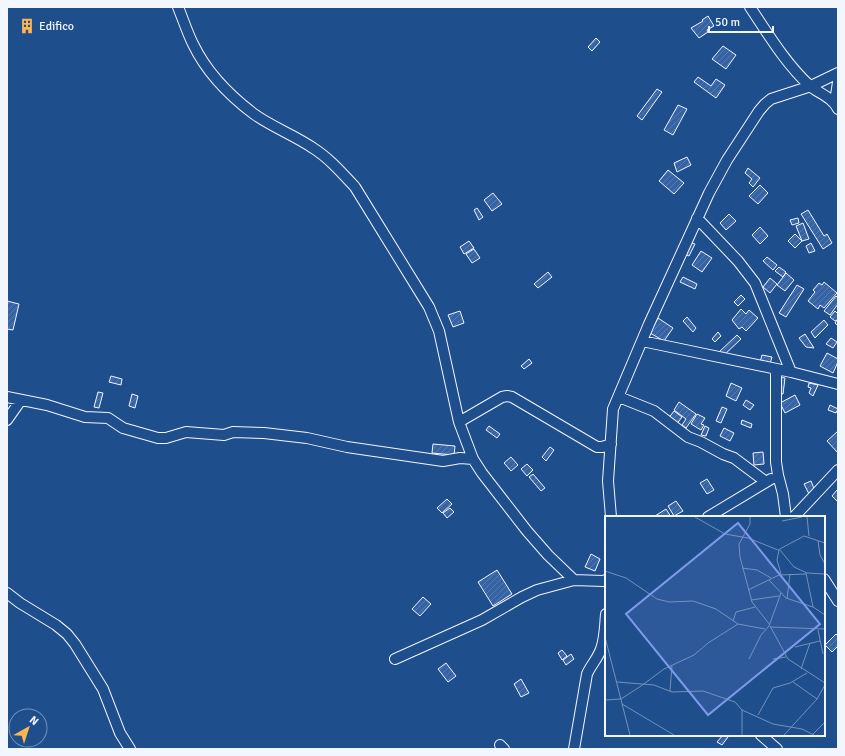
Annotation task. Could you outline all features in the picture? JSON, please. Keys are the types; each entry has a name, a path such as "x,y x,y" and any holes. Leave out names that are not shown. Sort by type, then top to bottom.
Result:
{"street":[{"path":"178,7 190,39 205,63 238,101 255,115 313,148 339,170 355,187 429,307 439,331 459,422 473,459 482,473 527,530 548,555 574,580"},
{"path":"750,7 788,62 810,86 836,105"},
{"path":"611,516 608,481 613,409 649,324 697,218 727,160 759,111 771,99 810,86 838,73"},
{"path":"836,105 838,82"},
{"path":"697,218 738,260 755,283 790,372"},
{"path":"642,341 790,372 838,384"},
{"path":"776,370 776,462 782,485 786,516"},
{"path":"459,422 502,397 507,396 512,397 597,447 602,448 611,444"},
{"path":"7,397 47,405 85,417 108,418 123,428 158,438 166,438 186,432 224,435 233,432 264,433 307,438 347,447 443,461 460,458 473,459"},
{"path":"619,397 654,411 688,437 734,458 766,482"},
{"path":"7,420 21,400"},
{"path":"795,516 838,470"},
{"path":"710,516 778,474"},
{"path":"395,658 482,620 537,590 574,580 605,582"},
{"path":"825,581 838,601"},
{"path":"7,594 20,604 56,625 67,634 75,644 102,689 120,733 130,749"},
{"path":"574,749 587,674 601,649 605,624"},
{"path":"761,736 777,749"}],"building":[{"path":"708,16 714,26 707,30 708,32 699,38 691,28 703,21 702,20"},
{"name":"Edifico","path":"30,20 33,23 27,30 23,27 26,22 27,24"},
{"path":"596,38 600,42 592,51 588,47"},
{"path":"723,46 736,55 726,69 712,59"},
{"path":"698,77 711,86 716,79 725,85 716,98 694,82"},
{"path":"657,89 662,92 642,120 637,116"},
{"path":"678,105 687,109 673,135 664,130"},
{"path":"687,157 691,165 677,172 674,163"},
{"path":"748,168 760,178 753,187 749,183 752,179 745,173"},
{"path":"668,170 684,183 674,194 659,181"},
{"path":"760,185 768,193 758,204 749,196"},
{"path":"493,193 502,204 492,211 484,200"},
{"path":"477,208 483,217 479,220 474,210"},
{"path":"808,210 824,236 827,234 832,243 823,249 801,214"},
{"path":"729,214 736,221 726,230 720,223"},
{"path":"798,218 799,223 792,225 790,220"},
{"path":"803,223 809,239 802,241 796,226"},
{"path":"760,227 768,236 760,244 752,235"},
{"path":"795,234 802,241 795,248 788,241"},
{"path":"469,241 474,248 464,254 460,247"},
{"path":"690,242 695,244 689,256 684,254"},
{"path":"811,243 815,251 809,253 806,246"},
{"path":"474,249 480,258 472,263 466,254"},
{"path":"701,251 712,258 702,272 692,265"},
{"path":"767,257 777,265 773,270 763,261"},
{"path":"779,267 786,272 783,277 775,271"},
{"path":"548,272 552,277 538,288 534,284"},
{"path":"786,273 794,280 785,291 777,285"},
{"path":"683,277 697,284 695,289 680,282"},
{"path":"770,278 777,284 770,293 763,287"},
{"path":"824,282 837,293 824,308 820,305 818,309 808,301 815,292 813,290 819,283 822,285"},
{"path":"797,285 804,289 786,317 779,313"},
{"path":"741,295 745,299 738,306 734,302"},
{"path":"836,296 838,298 838,304 830,315 824,311"},
{"path":"7,301 19,304 13,330 7,329"},
{"path":"741,309 746,314 749,310 758,318 746,331 742,327 739,329 732,320"},
{"path":"460,311 464,323 453,327 448,315"},
{"path":"835,311 838,314 838,326 835,323 837,320 835,321 830,317"},
{"path":"687,317 696,328 693,332 683,321"},
{"path":"658,318 673,328 664,341 650,333"},
{"path":"824,320 828,325 815,338 811,332"},
{"path":"718,332 721,336 715,342 712,339"},
{"path":"805,334 814,348 806,347 799,338"},
{"path":"737,335 741,339 722,357 718,353"},
{"path":"831,338 837,342 833,348 826,344"},
{"path":"827,353 838,359 833,373 820,366"},
{"path":"762,355 772,357 770,364 760,362"},
{"path":"529,359 532,363 524,369 521,366"},
{"path":"111,376 122,379 121,385 109,382"},
{"path":"779,377 785,378 783,394 776,393"},
{"path":"731,383 742,388 736,401 726,396"},
{"path":"809,383 818,385 813,396 809,393 811,388 808,387"},
{"path":"98,392 103,393 99,408 94,407"},
{"path":"132,394 138,396 135,408 129,406"},
{"path":"795,395 800,405 785,413 780,403"},
{"path":"746,400 754,405 750,410 743,405"},
{"path":"679,402 696,414 686,428 682,425 686,419 674,410"},
{"path":"830,405 838,409 836,413 828,410"},
{"path":"722,407 727,409 721,423 716,421"},
{"path":"674,411 682,417 676,425 668,419"},
{"path":"697,414 705,418 701,424 704,425 701,430 691,424"},
{"path":"742,420 752,424 751,428 741,424"},
{"path":"489,426 500,434 497,438 486,430"},
{"path":"705,426 709,428 706,436 701,435"},
{"path":"724,428 734,433 730,441 720,436"},
{"path":"838,431 838,453 827,441"},
{"path":"433,444 455,446 454,455 432,453"},
{"path":"550,447 554,450 546,461 542,457"},
{"path":"763,452 764,464 754,465 753,453"},
{"path":"511,457 518,465 511,471 504,463"},
{"path":"527,464 533,470 527,476 521,469"},
{"path":"533,474 545,488 541,491 529,477"},
{"path":"707,479 714,490 707,494 700,483"},
{"path":"811,481 815,491 809,494 804,484"},
{"path":"838,490 838,502 832,496"},
{"path":"447,499 452,504 442,513 437,508"},
{"path":"676,501 683,511 674,516 668,506"},
{"path":"450,508 454,512 447,518 443,513"},
{"path":"666,509 670,516 655,516"},
{"path":"591,554 600,559 595,571 585,567"},
{"path":"497,570 512,594 493,606 478,582"},
{"path":"423,597 431,604 420,616 412,609"},
{"path":"836,634 838,636 838,646 832,652 825,645"},
{"path":"562,650 567,656 562,660 558,653"},
{"path":"571,654 574,659 566,665 563,660"},
{"path":"446,663 456,676 448,682 438,669"},
{"path":"521,679 529,693 521,697 514,684"},
{"path":"722,736 728,737 722,745 717,742"}],"place":[{"name":"Edifico","path":"27,26"}]}
